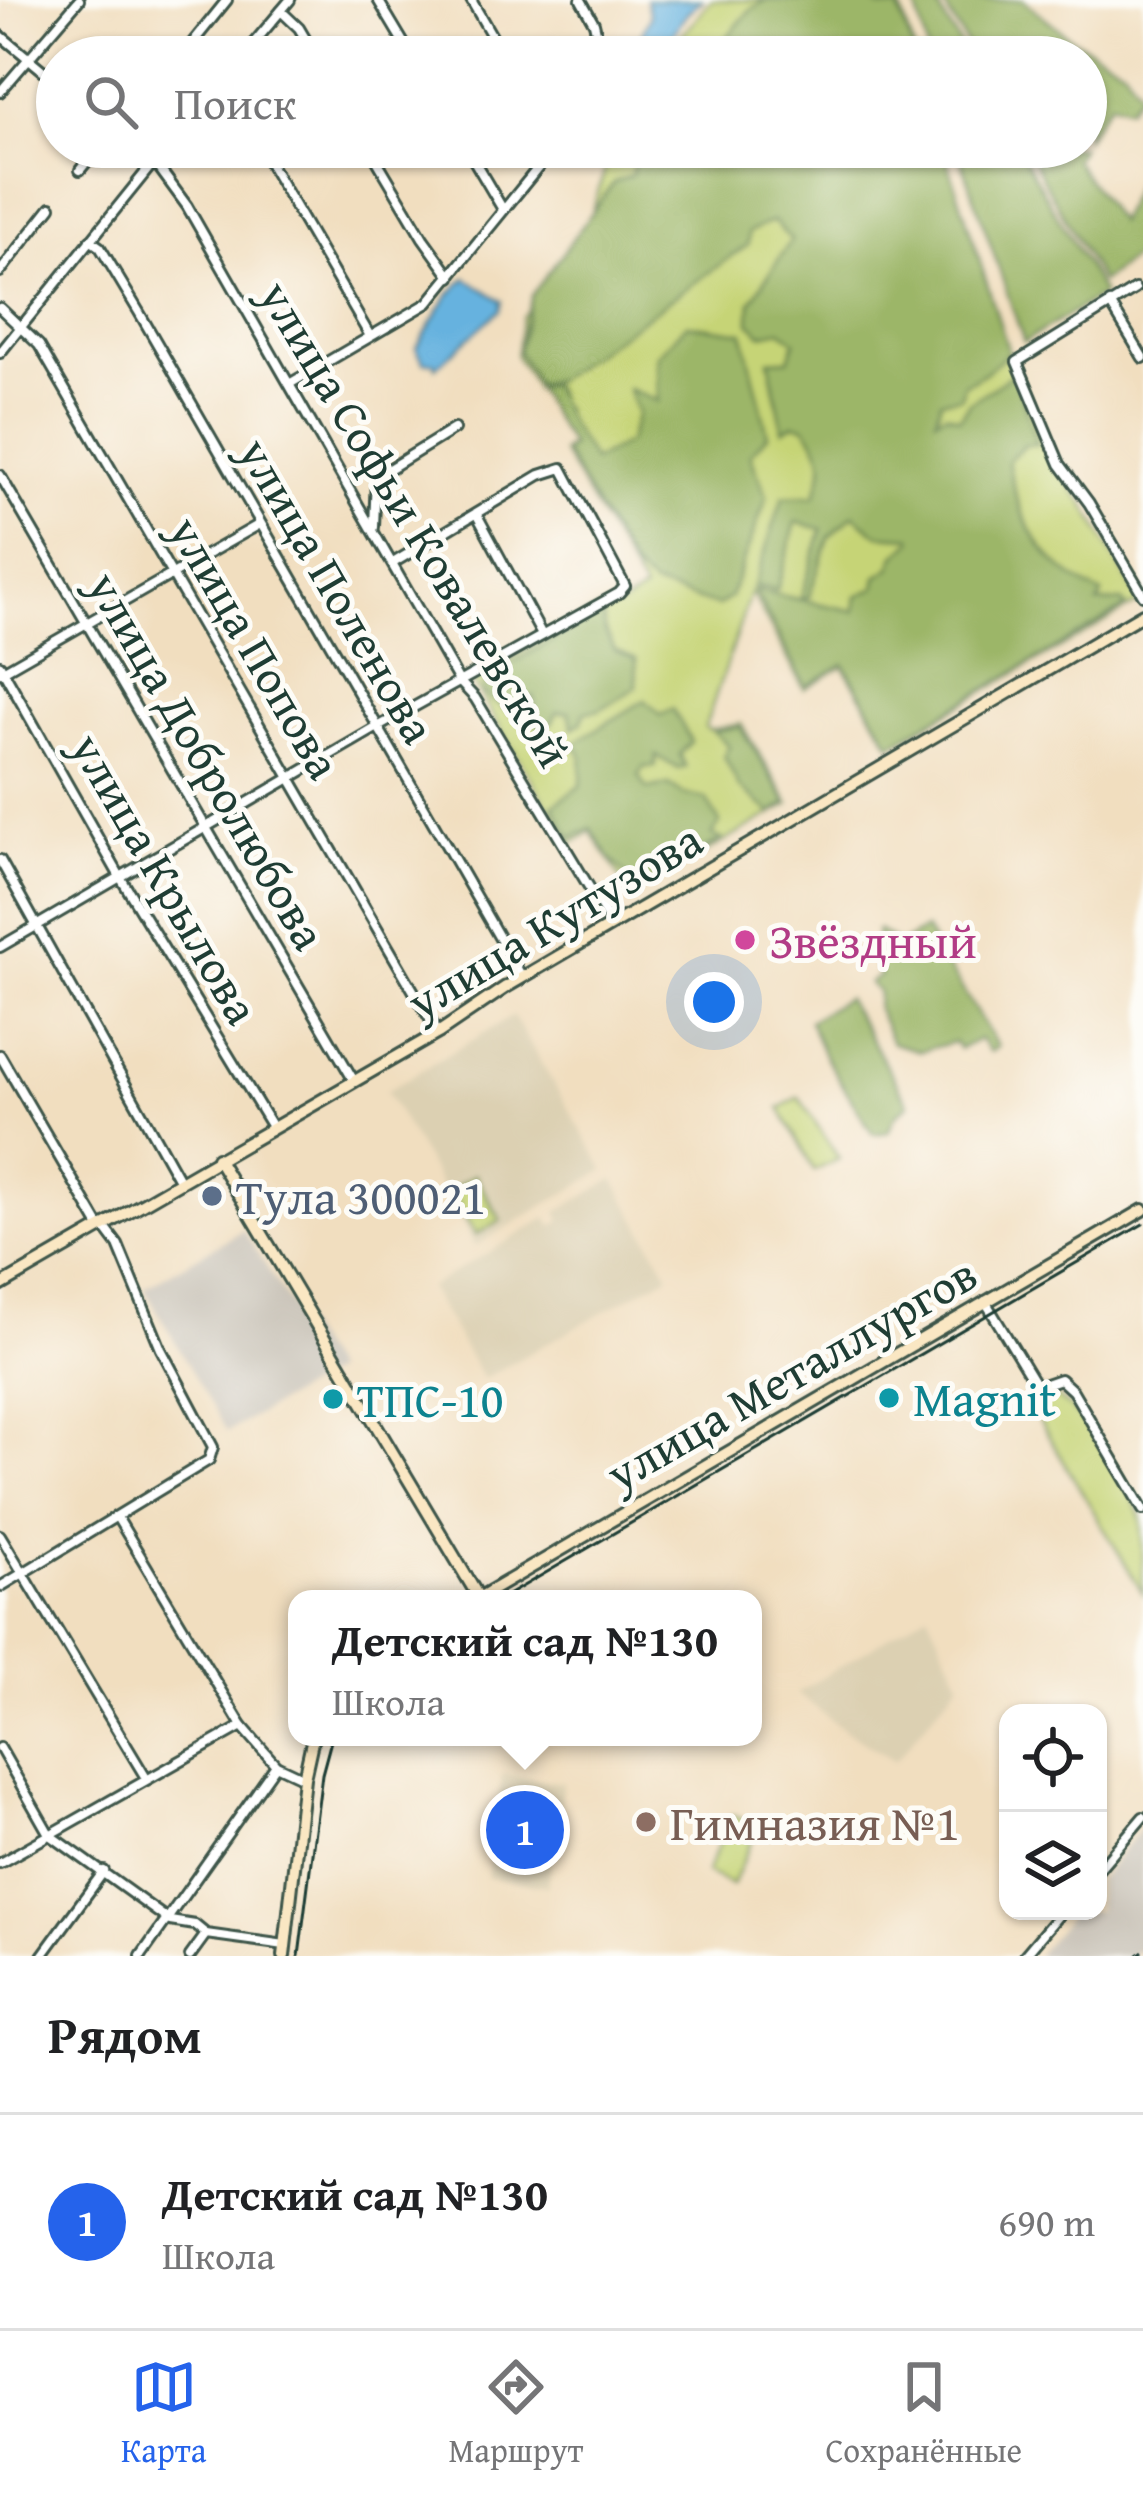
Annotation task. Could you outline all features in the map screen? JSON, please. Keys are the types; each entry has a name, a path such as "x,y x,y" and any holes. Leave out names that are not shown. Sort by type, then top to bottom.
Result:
{"main road":[{"name":"улица Кутузова","path":"0,1286 438,1033 612,925 1143,614"},
{"path":"217,1158 473,1590"},
{"name":"улица Металлургов","path":"492,1590 1143,1210"},
{"path":"284,1951 312,1746"}],"street":[{"path":"48,36 79,0"},
{"path":"198,36 226,0"},
{"path":"260,36 290,0"},
{"path":"378,0 399,36"},
{"path":"471,0 492,36"},
{"path":"581,0 597,36"},
{"path":"281,11 303,36"},
{"path":"0,35 36,64"},
{"path":"0,92 36,50"},
{"path":"0,352 148,168"},
{"name":"улица Софьи Ковалевской","path":"159,168 187,206 291,383 459,681 475,698 612,925"},
{"path":"272,168 370,336"},
{"path":"381,168 452,277"},
{"path":"478,168 502,208"},
{"path":"291,383 428,303 539,168"},
{"path":"0,272 51,207"},
{"name":"улица Поленова","path":"90,240 120,280 522,979"},
{"path":"1135,289 1017,362 1060,464 1089,503 1143,595"},
{"path":"1110,303 1143,358"},
{"name":"улица Попова","path":"0,308 39,345 438,1033"},
{"path":"374,529 376,477 454,429"},
{"path":"0,947 625,586 562,468 540,475 393,563"},
{"name":"улица Добролюбова","path":"0,475 354,1081"},
{"path":"477,515 542,635"},
{"path":"1,669 260,524"},
{"name":"улица Крылова","path":"1,669 272,1127"},
{"path":"0,860 179,1180"},
{"path":"0,1055 101,1226 118,1245 161,1349 211,1442 209,1460 0,1587"},
{"path":"985,1301 1036,1387 1060,1379 1072,1391 1143,1510"},
{"path":"117,1516 242,1726 276,1765 304,1778"},
{"path":"0,1535 146,1778"},
{"path":"0,1863 242,1726"},
{"path":"0,1748 50,1834 170,1921 284,1951"},
{"path":"141,1956 276,1765"},
{"path":"1107,1859 1143,1817"},
{"path":"43,1956 104,1871"},
{"path":"1024,1956 1054,1920"},
{"path":"190,1956 206,1934"}],"shaded area":[{"path":"513,1016 605,1170 475,1246 386,1091"},
{"path":"614,1179 669,1275 483,1379 428,1288 547,1218 552,1226 561,1221 557,1212"},
{"path":"243,1230 333,1372 227,1432 144,1288"},
{"path":"928,1612 960,1681 895,1761 797,1693"},
{"path":"502,1774 563,1783 547,1886 487,1878"},
{"path":"1143,1826 1143,1946 1131,1956 1036,1956 1066,1920 1107,1920 1107,1869"}],"green space":[{"path":"711,0 899,0 910,36 681,36"},
{"path":"766,0 870,0 880,8 899,9 908,36 728,36 751,9"},
{"path":"915,0 934,0 955,36 924,36"},
{"path":"941,0 1023,0 1068,36 962,36"},
{"path":"1107,59 1124,68 1140,92 1128,108 1110,102 1107,106"},
{"path":"605,168 950,168 1012,363 1058,469 1084,503 1140,602 891,745 843,666 804,689 751,592 705,727 741,724 790,804 631,895 591,831 571,844 471,680 597,610 619,607 644,591 562,452 570,445 516,356 522,317 581,247"},
{"path":"633,168 950,168 1009,352 964,384 961,397 941,400 936,418 946,413 960,418 969,403 1014,373 1037,444 1024,445 1008,461 1027,523 1050,557 1102,594 1098,603 1122,601 1126,607 891,744 844,664 806,686 754,590 855,611 857,596 875,588 877,577 913,541 912,537 879,535 854,515 829,537 809,597 801,598 822,529 796,522 777,590 754,586 783,497 815,496 822,466 820,452 805,426 794,424 783,430 769,360 789,359 795,341 781,330 761,334 750,322 751,302 791,240 773,221 749,232 748,245 556,380 537,385 518,351 532,295 614,182 631,176"},
{"path":"964,168 1029,168 1103,294 1024,342"},
{"path":"1037,168 1080,168 1118,222 1143,169 1143,251 1101,282"},
{"path":"687,324 743,332 768,435 750,454 767,497 730,597 718,606 653,586 633,569 564,452 571,446 535,388 551,385 593,461 628,442 637,414 628,389 658,401 657,355"},
{"path":"603,612 604,629 615,650 636,659 637,687 599,710 585,712 573,728 569,712 557,712 552,723 538,730 533,696 514,715 483,694 484,679"},
{"path":"645,700 661,715 673,709 691,741 680,755 686,767 679,769 656,756 655,767 644,767 639,776 647,789 669,785 685,795 706,799 720,823 712,835 722,839 664,874 634,882 610,859 591,828 571,838 553,805 581,786 582,756 574,743"},
{"path":"740,727 787,803 772,813 739,787 724,756 729,746 713,731"},
{"path":"925,929 998,1047 990,1052 980,1039 959,1049 954,1042 920,1051 892,1043 877,1009 878,992 869,983 880,976 872,954 878,930 900,944"},
{"path":"846,998 909,1104 895,1116 888,1132 873,1134 824,1055 809,1021"},
{"path":"799,1097 839,1159 814,1171 780,1108"},
{"path":"475,1175 501,1220 476,1235 450,1190"},
{"path":"1044,1390 1087,1427 1134,1500 1141,1516 1143,1593 1032,1409"},
{"path":"732,1815 758,1826 732,1885 706,1873"}],"water":[{"path":"646,0 704,0 672,36 640,36 650,17"},
{"path":"466,278 502,301 500,310 436,367 435,362 424,362 416,348 448,296"}],"tram line":[{"path":"516,1590 1143,1224"},
{"path":"299,1956 330,1746"}],"railway":[{"path":"1137,1956 1143,1951"}],"place":[{"name":"Звёздный","path":"745,940"},
{"name":"Тула 300021","path":"212,1196"},
{"name":"Magnit","path":"889,1398"},
{"name":"ТПС-10","path":"333,1399"},
{"name":"Гимназия №1","path":"646,1822"},
{"name":"Детский сад №130","path":"525,1830"}]}
